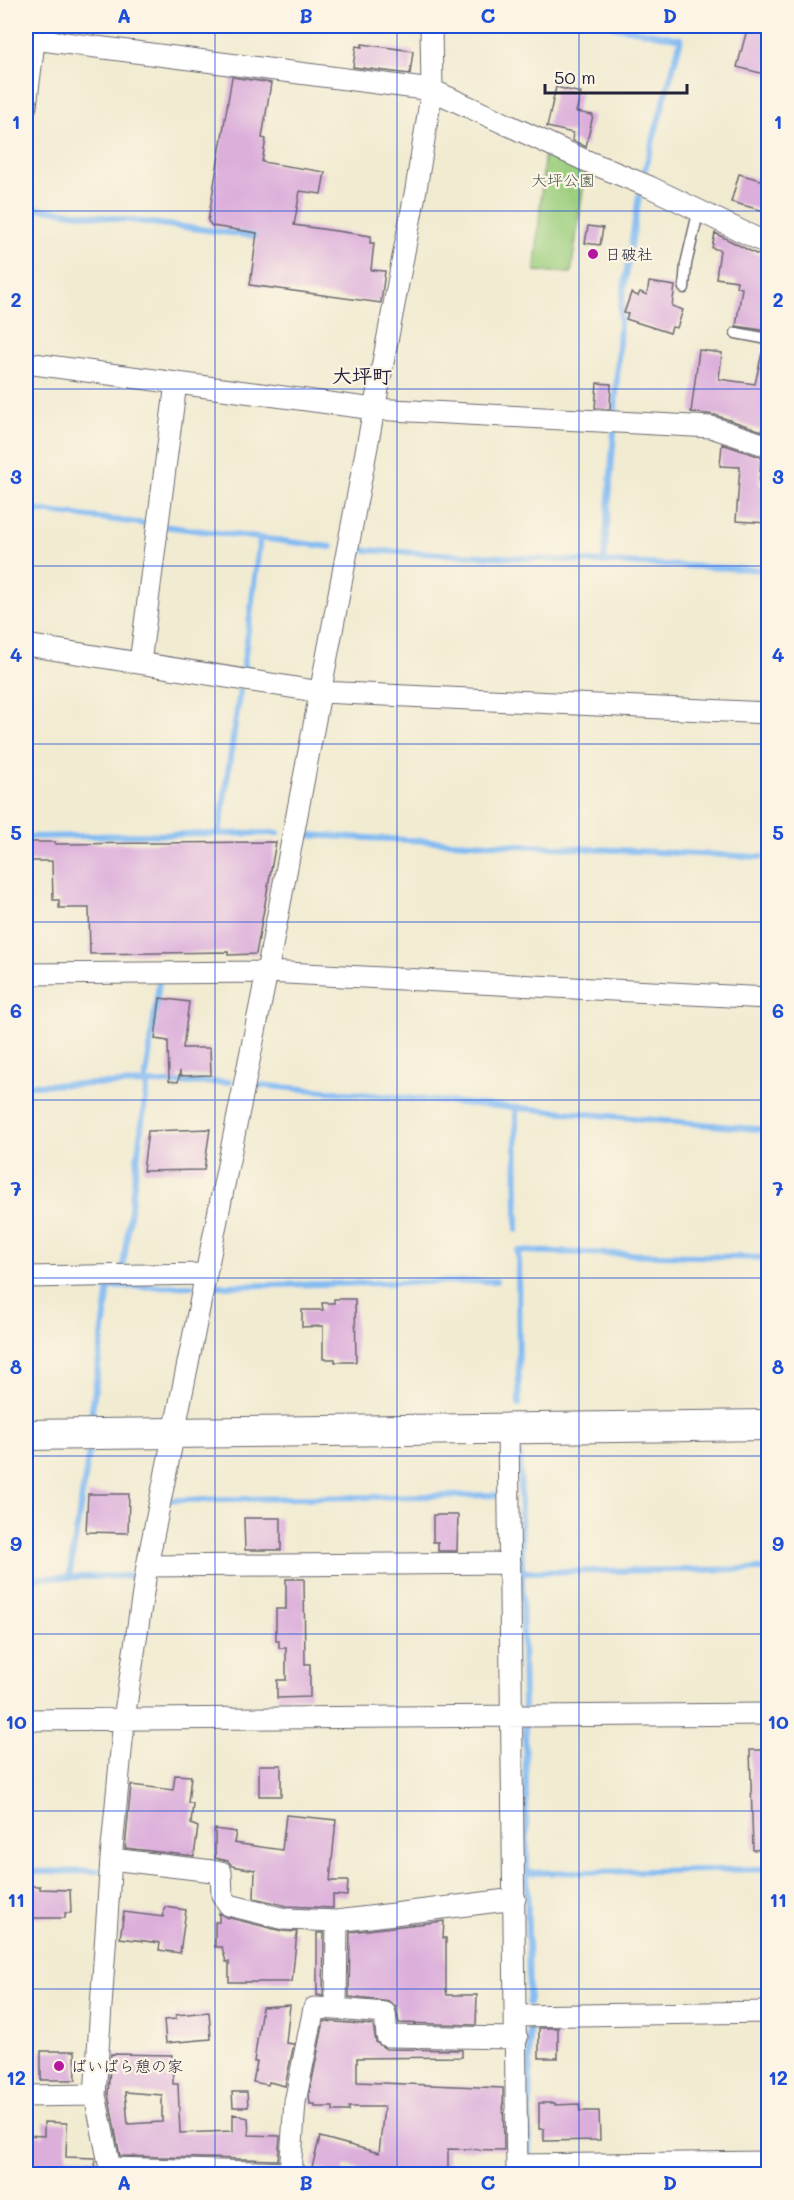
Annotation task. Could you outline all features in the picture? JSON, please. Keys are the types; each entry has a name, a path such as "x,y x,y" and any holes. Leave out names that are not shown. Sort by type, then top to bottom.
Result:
{"street":[{"path":"431,26 432,90 416,189 267,972 147,1566 123,1719 95,2095 109,2171 293,2174 295,2102 314,2008 385,2013 387,2036 517,2038"},
{"path":"26,106 32,34 432,90 582,159 699,209 768,244"},
{"path":"26,363 374,409 711,427 768,444"},
{"path":"140,663 177,383"},
{"path":"26,645 321,692 768,712"},
{"path":"26,974 267,972 768,998"},
{"path":"26,1277 206,1274"},
{"path":"26,1435 768,1425"},
{"path":"508,1429 517,2016 517,2170 768,2162"},
{"path":"147,1566 510,1563"},
{"path":"26,1720 768,1714"},
{"path":"111,1859 221,1872 222,1895 230,1905 285,1919 337,1921 515,1899"},
{"path":"336,2009 337,1921"},
{"path":"517,2016 768,2012"},
{"path":"26,2096 95,2095"}],"lane":[{"path":"684,288 686,264 699,209"},
{"path":"736,333 768,339"}],"green space":[{"name":"大坪公園","path":"545,148 586,168 571,273 535,271"}],"building":[{"path":"748,26 768,26 768,75 737,67"},
{"path":"362,44 413,51 410,74 353,67 356,46 362,47"},
{"path":"232,77 271,83 262,138 266,139 262,162 325,172 321,194 300,191 294,225 371,236 370,243 374,243 371,270 385,271 381,303 250,285 257,233 212,226 208,221"},
{"path":"556,87 581,93 576,112 593,115 586,147 572,140 573,133 547,127"},
{"path":"739,174 768,182 768,212 731,202"},
{"path":"588,226 603,228 600,245 585,243"},
{"path":"715,233 756,254 768,257 764,298 768,298 768,331 736,326 742,288 736,287 737,281 716,278 720,250 712,248"},
{"path":"649,282 675,286 672,306 683,310 677,328 672,327 670,333 626,319 628,314 624,313 631,293 638,296 640,292 647,295"},
{"path":"699,350 722,353 719,379 755,384 762,353 768,353 768,428 763,427 762,431 715,415 691,412"},
{"path":"597,383 611,384 610,409 595,408"},
{"path":"722,444 761,457 759,485 768,486 768,523 736,521 740,467 720,466"},
{"path":"27,842 55,842 55,844 276,842 256,954 228,955 228,952 90,954 89,908 59,908 59,900 53,900 52,861 27,861"},
{"path":"160,998 189,1002 183,1048 210,1048 211,1075 180,1076 180,1071 178,1082 169,1081 168,1041 155,1039"},
{"path":"210,1129 204,1170 143,1171 148,1131"},
{"path":"334,1299 355,1299 356,1362 335,1362 335,1359 323,1359 323,1326 302,1327 302,1310 323,1310 322,1303 334,1303"},
{"path":"88,1494 129,1494 128,1533 86,1532"},
{"path":"433,1515 458,1515 457,1551 438,1551 438,1542 433,1542"},
{"path":"244,1518 281,1518 281,1550 245,1550"},
{"path":"286,1579 304,1579 305,1664 310,1664 310,1697 277,1698 277,1680 286,1680 286,1648 279,1648 279,1641 276,1641 276,1609 286,1609"},
{"path":"750,1750 768,1750 768,1849 753,1850"},
{"path":"259,1765 281,1765 281,1796 259,1796"},
{"path":"175,1775 191,1776 188,1803 193,1803 191,1824 198,1827 194,1856 125,1848 131,1785 173,1790"},
{"path":"286,1815 336,1820 330,1881 348,1881 347,1896 333,1895 333,1908 287,1906 254,1898 255,1870 232,1866 228,1861 215,1858 215,1829 236,1832 234,1843 282,1850"},
{"path":"26,1886 70,1890 71,1913 65,1913 65,1918 26,1918"},
{"path":"165,1907 186,1910 180,1953 159,1950 160,1943 120,1938 124,1912 163,1917"},
{"path":"219,1913 226,1917 282,1931 297,1932 292,1982 229,1982 229,1962 226,1962 222,1947 215,1947 215,1922 219,1922"},
{"path":"444,1921 447,1995 477,1995 476,2025 399,2023 396,2007 391,2002 349,1997 350,1932"},
{"path":"317,1933 324,1933 323,1996 317,1995"},
{"path":"290,2005 286,2043 294,2044 285,2086 269,2082 268,2085 253,2082 262,2007"},
{"path":"209,2012 211,2039 166,2043 164,2020 176,2019 176,2015"},
{"path":"324,2021 373,2025 376,2042 386,2049 462,2050 462,2057 357,2058 357,2082 503,2088 504,2150 448,2149 448,2175 381,2175 345,2165 343,2175 339,2175 312,2167 320,2137 379,2153 384,2107 349,2107 349,2111 333,2111 333,2107 315,2107 315,2104 310,2104 309,2095"},
{"path":"539,2028 558,2028 558,2058 539,2058"},
{"path":"41,2051 75,2051 76,2080 41,2080"},
{"path":"111,2054 172,2055 173,2084 178,2084 180,2133 233,2131 233,2114 248,2118 249,2135 280,2136 278,2160 120,2156 108,2094","holes":["125,2092 162,2095 162,2122 128,2124"]},
{"path":"232,2092 247,2092 248,2107 233,2107"},
{"path":"539,2103 579,2104 580,2111 599,2111 600,2140 544,2141 544,2129 539,2129"},
{"path":"44,2122 67,2123 66,2157 95,2158 96,2175 26,2174 26,2135 44,2136"}],"waterway":[{"path":"613,26 681,39 645,169"},
{"path":"615,412 621,307 639,196"},
{"path":"26,207 254,236"},
{"path":"604,562 614,432"},
{"path":"26,509 331,547"},
{"path":"243,670 260,538"},
{"path":"360,550 768,570"},
{"path":"219,834 240,690"},
{"path":"26,837 278,833"},
{"path":"304,835 761,857"},
{"path":"145,1084 159,982"},
{"path":"26,1085 230,1082"},
{"path":"123,1267 147,1085"},
{"path":"257,1085 768,1130"},
{"path":"516,1108 517,1230"},
{"path":"519,1405 518,1251 768,1258"},
{"path":"214,1286 496,1281"},
{"path":"26,1288 191,1286"},
{"path":"91,1417 109,1287"},
{"path":"69,1577 89,1452"},
{"path":"520,1455 524,1707"},
{"path":"172,1500 499,1495"},
{"path":"516,1572 768,1569"},
{"path":"26,1578 134,1576"},
{"path":"525,1725 529,2003"},
{"path":"527,1873 768,1869"},
{"path":"26,1872 98,1871"},
{"path":"529,2157 530,2025"}],"place":[{"name":"日破社","path":"593,254"},
{"name":"ばいばら憩の家","path":"59,2066"}],"district":[{"name":"大坪町","path":"362,376"}]}
